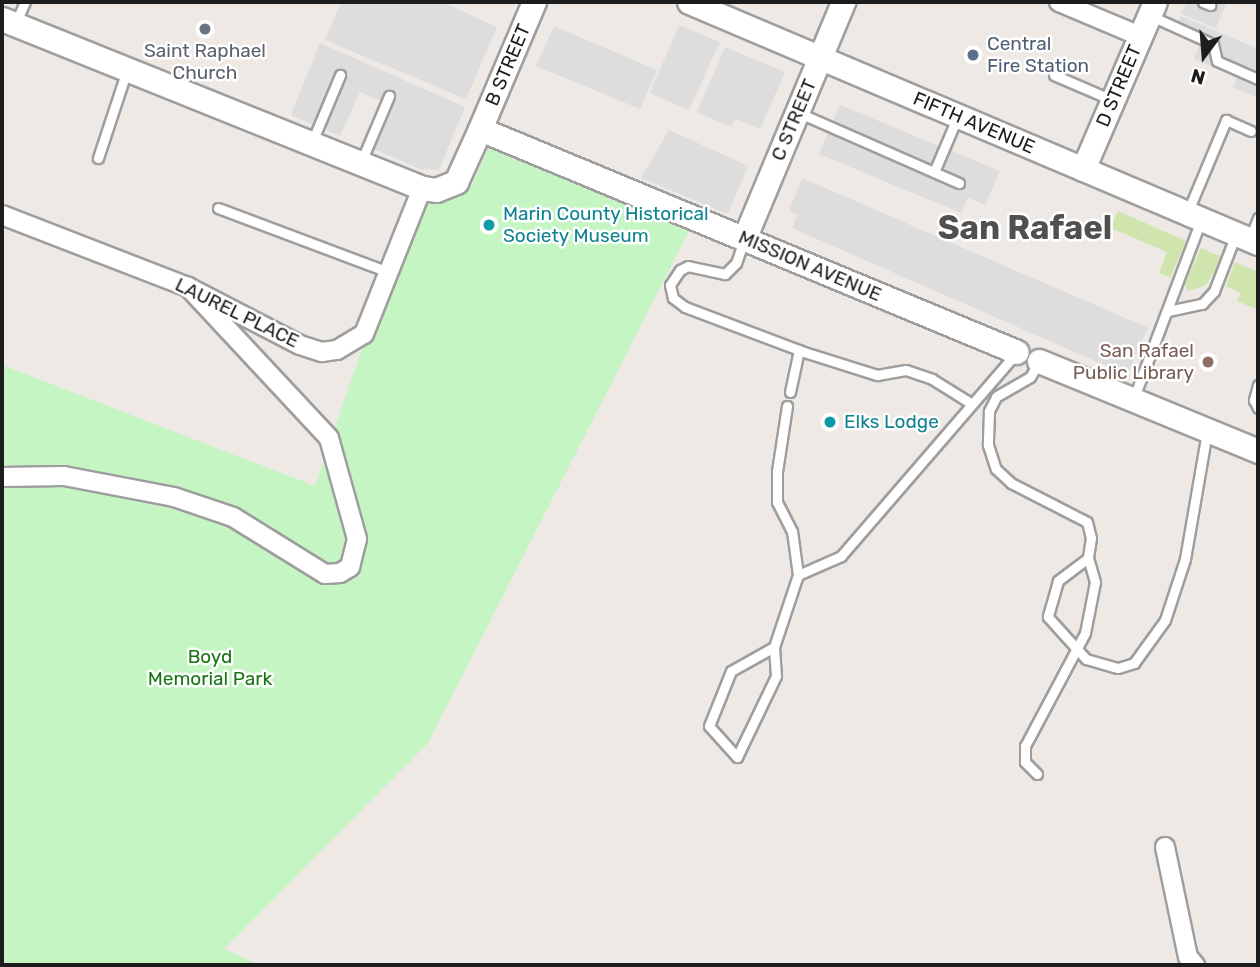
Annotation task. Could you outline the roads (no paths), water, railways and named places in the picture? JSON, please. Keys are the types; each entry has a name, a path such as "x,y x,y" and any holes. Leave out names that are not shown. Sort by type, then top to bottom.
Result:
{"street":[{"name":"B STREET","path":"481,129 534,2"},
{"name":"FIFTH AVENUE","path":"690,2 718,7 820,58 1248,239"},
{"name":"C STREET","path":"744,239 843,2"},
{"path":"1059,2 1148,18"},
{"name":"D STREET","path":"1083,169 1148,18"},
{"path":"9,21 422,187 436,190 456,183 481,129"},
{"name":"MISSION AVENUE","path":"481,129 1258,451"},
{"name":"LAUREL PLACE","path":"2,215 188,287 300,345 321,352 337,350 364,334 422,187"},
{"path":"2,477 64,476 174,497 233,517 326,574 340,573 350,566 357,539 329,438 188,287"},
{"path":"1165,847 1188,957 1195,965"}],"lane":[{"path":"9,21 25,2"},
{"path":"1148,18 1213,44 1217,61 1258,79"},
{"path":"98,158 128,68"},
{"path":"313,142 340,75"},
{"path":"1054,75 1114,100"},
{"path":"361,162 389,96"},
{"path":"797,112 959,183"},
{"path":"934,172 958,116"},
{"path":"1133,400 1168,310 1194,216 1226,120 1251,131"},
{"path":"218,208 388,272"},
{"path":"1168,310 1202,304 1214,291 1248,239 1258,218"},
{"path":"744,239 736,263 725,274 688,266 680,270 670,285 673,298 685,307 799,350 877,375 906,370 932,379 972,404"},
{"path":"790,392 799,350"},
{"path":"798,576 841,556 1017,352"},
{"path":"1037,774 1025,762 1025,746 1078,653 1094,605 1095,582 1088,558 1091,538 1087,522 1010,483 990,456 989,411 996,397 1030,377 1039,361"},
{"path":"1258,385 1254,400 1258,408"},
{"path":"774,647 731,671 709,726 737,757 776,676 774,647 798,576 792,531 777,502 777,471 787,406"},
{"path":"1088,558 1058,581 1048,617 1078,653 1095,663 1118,668 1134,663 1165,620 1185,559 1207,430"}],"place":[{"name":"Saint Raphael Church","path":"205,29"},
{"name":"Central Fire Station","path":"973,55"},
{"name":"Marin County Historical Society Museum","path":"489,225"},
{"name":"San Rafael Public Library","path":"1208,362"},
{"name":"Elks Lodge","path":"830,422"}],"district":[{"name":"San Rafael","path":"1025,228"}],"park label":[{"name":"Boyd Memorial Park","path":"210,668"}]}
